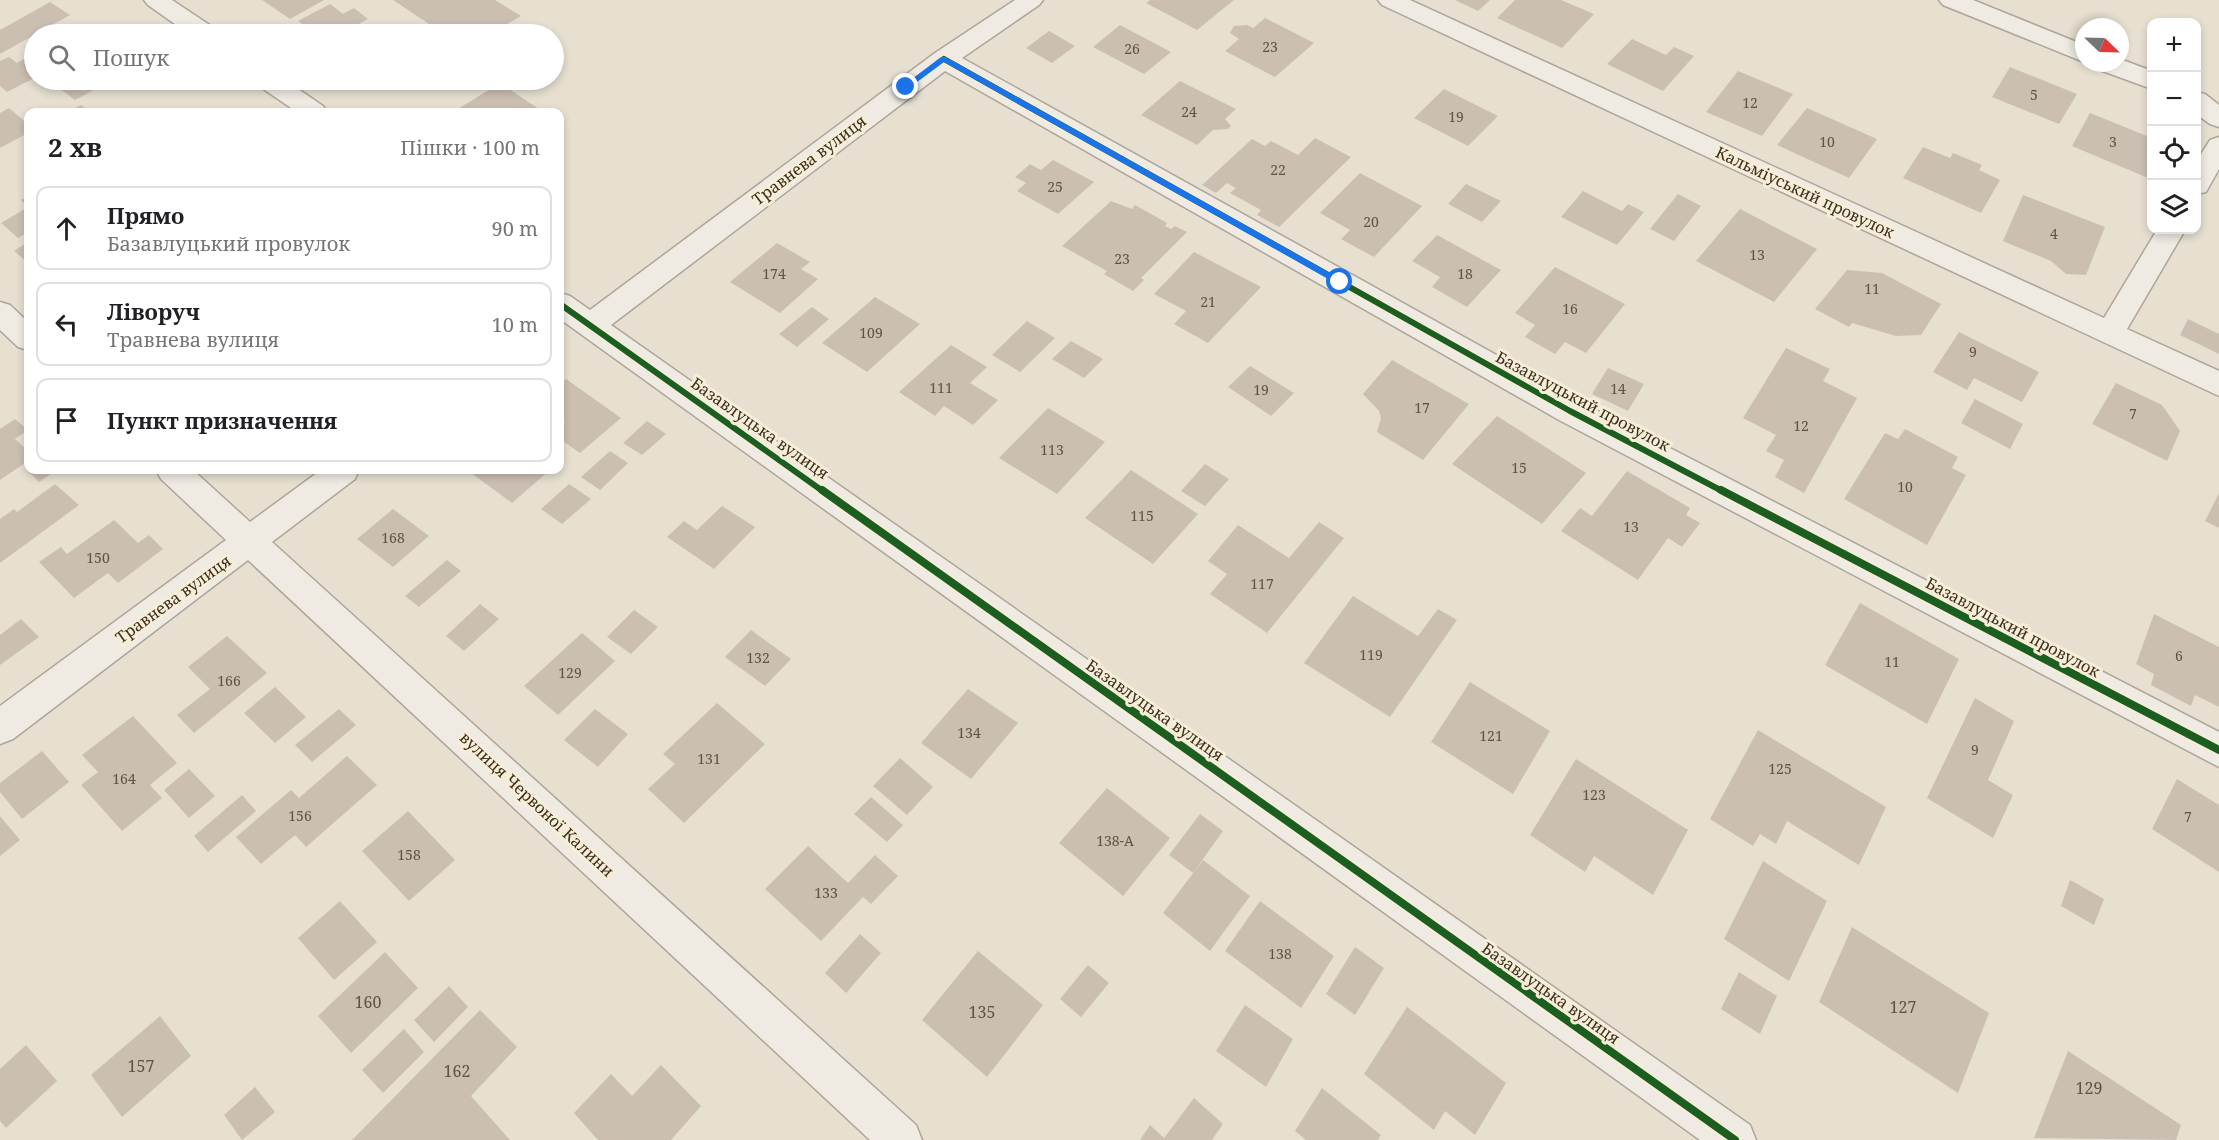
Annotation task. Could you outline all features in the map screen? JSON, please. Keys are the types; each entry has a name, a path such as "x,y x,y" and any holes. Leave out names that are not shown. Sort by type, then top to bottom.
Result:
{"street":[{"path":"156,0 190,24"},
{"name":"Травнева вулиця","path":"591,325 944,58 1031,0"},
{"name":"Кальміуський провулок","path":"1390,0 2219,384"},
{"path":"1951,0 2075,50"},
{"name":"Базавлуцький провулок","path":"944,58 1570,411 2219,750"},
{"path":"2128,72 2147,79"},
{"path":"282,90 308,108"},
{"path":"2201,104 2219,118"},
{"path":"2199,180 2219,146"},
{"path":"2110,333 2169,234"},
{"name":"Базавлуцька вулиця","path":"564,307 1735,1140"},
{"path":"0,313 24,335"},
{"name":"вулиця Червоної Калини","path":"177,474 901,1140"},
{"name":"Травнева вулиця","path":"0,727 339,474"}],"building":[{"path":"262,0 324,0 290,19"},
{"path":"393,0 495,0 521,16 507,24 429,24"},
{"path":"1150,0 1234,0 1197,30 1146,3"},
{"path":"1455,0 1490,0 1478,11"},
{"path":"1515,0 1561,0 1594,14 1562,48 1497,18"},
{"path":"50,2 70,15 54,24 24,24 24,41 0,54 0,30"},
{"path":"330,4 343,14 354,8 368,19 359,24 302,24 298,21"},
{"path":"1265,18 1314,43 1275,77 1225,51 1239,39 1230,33 1234,26 1247,25 1253,28"},
{"path":"1120,25 1171,52 1144,74 1093,47"},
{"path":"1049,31 1075,46 1052,63 1026,48"},
{"path":"1632,39 1666,55 1674,47 1694,56 1663,91 1607,64"},
{"path":"9,57 17,63 24,59 24,83 7,92 0,86 0,61"},
{"path":"2010,67 2077,94 2059,124 1992,97"},
{"path":"1738,71 1793,94 1762,136 1706,112"},
{"path":"1180,81 1236,109 1225,119 1231,126 1228,129 1213,130 1197,145 1141,115"},
{"path":"1444,89 1498,116 1468,146 1414,118"},
{"path":"61,90 94,90 75,100"},
{"path":"489,90 510,90 538,108 459,108"},
{"path":"9,108 24,121 24,135 0,148 0,113"},
{"path":"1807,108 1877,139 1849,178 1777,145"},
{"path":"2090,113 2147,136 2147,178 2072,146"},
{"path":"1315,138 1351,157 1279,227 1257,215 1261,210 1230,193 1236,188 1227,183 1216,193 1202,185 1252,139 1265,146 1271,141 1298,155"},
{"path":"1923,147 1950,158 1953,153 1982,165 1979,170 2000,180 1981,213 1903,178"},
{"path":"1053,160 1094,182 1058,214 1017,191 1026,183 1015,177 1030,164 1041,170"},
{"path":"1360,173 1422,206 1374,257 1341,239 1350,230 1320,213"},
{"path":"1466,184 1501,201 1482,222 1448,204"},
{"path":"1583,191 1622,211 1628,204 1644,212 1617,245 1561,217"},
{"path":"1678,194 1701,206 1674,241 1650,229"},
{"path":"2023,195 2105,227 2086,275 2066,274 2051,261 2003,241"},
{"path":"1111,201 1132,209 1135,205 1167,223 1165,226 1171,229 1175,226 1187,232 1141,278 1144,280 1133,291 1104,274 1107,271 1062,246"},
{"path":"24,209 24,234 18,238 1,223"},
{"path":"1740,209 1817,249 1774,302 1696,261"},
{"path":"1437,235 1501,270 1467,307 1432,287 1440,277 1412,261"},
{"path":"777,243 810,262 801,269 818,279 780,313 730,282"},
{"path":"24,245 24,259 14,251"},
{"path":"1194,252 1261,287 1208,343 1174,324 1186,311 1154,294"},
{"path":"1555,267 1625,304 1586,353 1565,342 1555,354 1525,337 1535,325 1515,313"},
{"path":"1847,270 1882,273 1941,304 1921,335 1896,336 1852,323 1849,327 1815,309"},
{"path":"875,297 920,324 867,372 822,343"},
{"path":"812,307 829,319 797,347 779,334"},
{"path":"2188,319 2219,334 2219,354 2180,335"},
{"path":"1027,321 1055,338 1020,372 992,355"},
{"path":"1959,332 2039,372 2022,402 1974,378 1967,390 1933,372"},
{"path":"1071,341 1103,359 1084,378 1052,359"},
{"path":"951,345 987,367 970,383 998,400 973,425 944,406 935,416 899,392"},
{"path":"1786,348 1830,369 1823,381 1857,398 1804,493 1775,477 1784,460 1766,451 1776,435 1743,418"},
{"path":"1392,360 1469,404 1423,460 1377,432 1381,418 1379,411 1363,394"},
{"path":"1250,366 1294,393 1271,416 1228,387"},
{"path":"1608,368 1644,384 1628,411 1592,394"},
{"path":"566,379 621,418 580,453 564,442 564,381"},
{"path":"2116,383 2162,405 2180,431 2167,461 2092,424"},
{"path":"1975,399 2023,424 2010,449 1961,423"},
{"path":"1048,408 1105,442 1057,494 999,458"},
{"path":"1497,416 1586,473 1542,524 1452,464"},
{"path":"15,419 24,427 24,433 15,439 24,447 24,464 0,480 0,429"},
{"path":"647,421 666,434 642,455 623,443"},
{"path":"1905,429 1958,457 1952,468 1966,475 1927,545 1844,499 1885,433 1898,439"},
{"path":"610,451 628,463 600,490 581,477"},
{"path":"1205,464 1229,479 1205,506 1181,491"},
{"path":"1131,470 1198,514 1153,564 1085,518"},
{"path":"1627,471 1690,508 1686,515 1700,523 1682,547 1668,538 1638,580 1561,531 1580,508 1592,516"},
{"path":"31,474 51,474 39,482"},
{"path":"472,474 545,474 512,503"},
{"path":"55,484 79,505 0,563 0,519 14,509 17,512"},
{"path":"569,484 591,499 562,524 541,509"},
{"path":"2219,493 2219,528 2205,521"},
{"path":"722,506 755,527 714,569 667,537 684,521 697,530"},
{"path":"393,509 429,536 393,567 357,539"},
{"path":"114,520 138,543 149,535 163,549 118,583 108,573 74,598 39,562 61,547 67,554"},
{"path":"1319,522 1344,538 1267,633 1210,594 1227,574 1208,561 1238,525 1289,558"},
{"path":"447,560 461,571 419,607 405,596"},
{"path":"1353,596 1418,636 1438,609 1457,620 1390,717 1304,663"},
{"path":"1860,603 1959,659 1927,724 1825,665"},
{"path":"480,604 499,619 464,651 446,636"},
{"path":"634,610 658,627 631,654 607,637"},
{"path":"2154,614 2219,647 2219,707 2195,695 2191,706 2151,685 2154,674 2136,664"},
{"path":"21,619 39,637 0,665 0,635"},
{"path":"751,630 791,659 765,686 725,657"},
{"path":"582,633 615,661 558,715 524,686"},
{"path":"227,636 267,673 194,733 177,715 210,689 188,667"},
{"path":"1470,682 1550,731 1513,794 1431,742"},
{"path":"275,687 306,717 275,743 244,713"},
{"path":"968,689 1018,723 971,779 921,743"},
{"path":"1975,698 2014,721 1988,780 2013,795 1993,838 1927,798"},
{"path":"717,703 765,744 684,823 648,789 675,764 663,754"},
{"path":"339,709 356,725 312,762 295,745"},
{"path":"595,709 628,734 598,767 564,740"},
{"path":"133,716 177,763 150,785 162,798 122,831 81,785 98,772 82,755"},
{"path":"1758,730 1886,807 1859,865 1787,821 1776,844 1760,834 1753,846 1710,819"},
{"path":"42,751 69,782 22,819 0,792 0,783"},
{"path":"347,756 377,785 306,847 295,835 261,864 236,837 291,790 299,798"},
{"path":"900,758 933,787 907,815 873,786"},
{"path":"1576,759 1688,830 1653,895 1594,856 1585,872 1530,835"},
{"path":"189,769 215,796 189,818 164,790"},
{"path":"2177,779 2219,805 2219,872 2152,829"},
{"path":"1107,788 1170,838 1123,896 1059,843"},
{"path":"242,795 256,811 208,852 194,836"},
{"path":"871,797 903,825 887,842 854,814"},
{"path":"408,811 455,860 409,901 362,851"},
{"path":"1200,814 1223,831 1193,873 1169,855"},
{"path":"0,816 20,840 0,856"},
{"path":"808,846 848,883 875,855 898,876 871,904 863,897 821,941 765,889"},
{"path":"1203,860 1250,896 1210,951 1163,913"},
{"path":"1763,861 1827,901 1789,981 1724,939"},
{"path":"2070,880 2104,899 2094,925 2061,906"},
{"path":"340,901 377,942 334,980 298,938"},
{"path":"1260,901 1334,956 1301,1008 1225,951"},
{"path":"1852,927 1989,1013 1958,1093 1819,1002"},
{"path":"860,934 881,953 846,993 825,973"},
{"path":"1355,947 1384,968 1355,1015 1326,994"},
{"path":"978,951 1043,1005 987,1077 922,1020"},
{"path":"385,952 418,988 351,1053 318,1016"},
{"path":"1088,965 1109,983 1081,1017 1060,999"},
{"path":"1739,972 1777,996 1760,1034 1721,1009"},
{"path":"449,986 468,1007 434,1042 414,1020"},
{"path":"1245,1005 1293,1039 1266,1087 1216,1051"},
{"path":"1407,1007 1506,1083 1475,1135 1445,1111 1434,1130 1364,1074"},
{"path":"480,1010 517,1047 471,1096 510,1140 352,1140"},
{"path":"160,1016 191,1056 122,1117 91,1075"},
{"path":"404,1029 424,1052 383,1093 362,1070"},
{"path":"26,1045 57,1081 6,1128 0,1121 0,1069"},
{"path":"2068,1051 2181,1125 2176,1140 2034,1138"},
{"path":"661,1065 701,1106 671,1140 598,1140 574,1113 611,1074 632,1096"},
{"path":"255,1087 275,1112 242,1140 224,1115"},
{"path":"1322,1088 1381,1135 1378,1140 1306,1140 1295,1131"},
{"path":"1194,1098 1223,1124 1212,1140 1140,1140 1150,1125 1164,1138"}],"cycle path":[{"path":"944,59 1570,411 2219,750"},
{"path":"564,307 1735,1140"}],"route":[{"path":"906,87 944,58 1340,282"}]}
